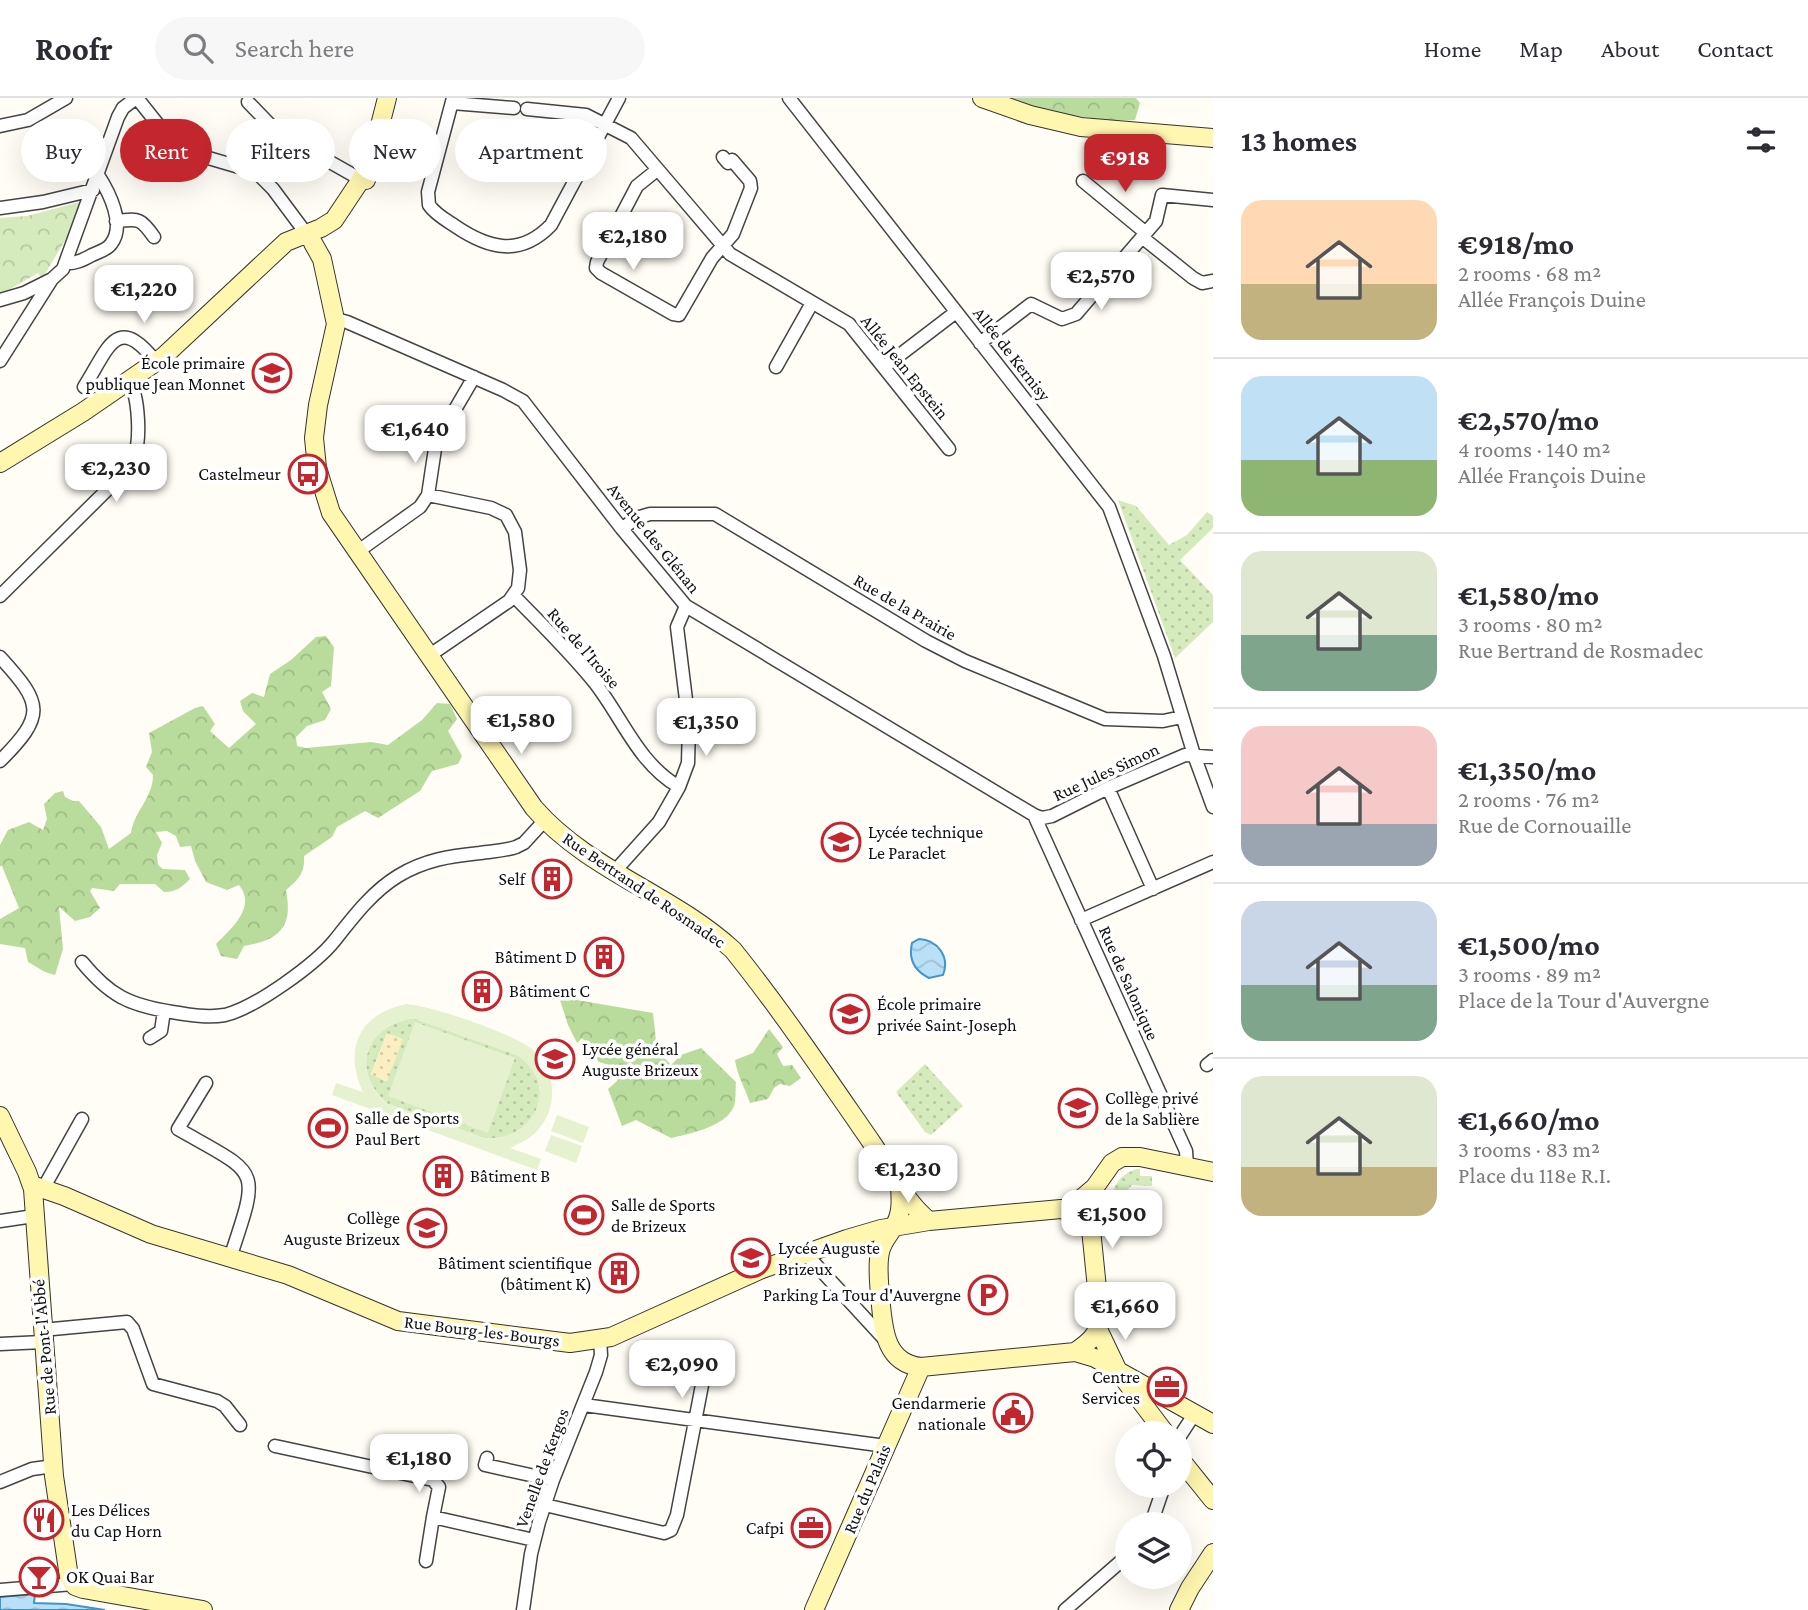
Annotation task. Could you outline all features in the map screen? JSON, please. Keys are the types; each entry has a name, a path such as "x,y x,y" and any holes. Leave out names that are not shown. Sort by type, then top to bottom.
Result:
{"street":[{"path":"0,126 28,120 66,98"},
{"path":"106,153 121,112 137,98 172,142 195,154 256,172 310,238"},
{"path":"381,119 387,98"},
{"path":"607,122 619,98"},
{"name":"Allée de Kernisy","path":"789,98 1109,507 1164,656 1213,807"},
{"path":"982,98 1014,110 1081,127 1213,138"},
{"path":"452,101 428,192 429,205 472,238 498,246 525,244 551,225 574,182"},
{"name":"Allée Jean Epstein","path":"452,101 579,113 594,119"},
{"path":"248,102 277,132 349,167"},
{"name":"Allée Jean Epstein","path":"607,125 635,142 722,247 739,261 849,324 949,449"},
{"path":"657,170 634,191 597,262 598,271 673,314 680,315 712,258 731,237 751,184 732,160 728,163 723,157"},
{"path":"1083,181 1193,278 1202,283 1213,281"},
{"path":"0,300 24,293 60,273 96,182"},
{"path":"65,263 80,261 109,246 114,238 116,221 111,201 102,182"},
{"path":"0,463 156,362 279,251 310,238 327,238 353,201 363,193 364,182"},
{"path":"0,208 43,202 93,190"},
{"path":"980,343 1031,304 1062,319 1072,317 1144,235 1158,216 1162,195 1213,200"},
{"path":"116,221 136,219 143,222 154,237"},
{"name":"Rue Bertrand de Rosmadec","path":"310,238 322,260 336,319 315,424 315,455 327,505 524,794 545,820 577,849 674,906 733,950 918,1211 929,1221"},
{"path":"0,361 52,279"},
{"path":"776,367 812,303"},
{"path":"884,367 956,312"},
{"name":"Avenue des Glénan","path":"336,319 347,321 511,393 528,405 622,529 686,606 1034,815"},
{"path":"84,387 113,341 121,336 126,335 137,341 156,362"},
{"path":"357,552 420,507 428,495 436,442 474,377"},
{"path":"0,596 117,480 132,460 137,446 137,401 129,381"},
{"path":"428,495 491,508 506,515 515,532 520,560 519,584 514,596 430,655"},
{"name":"Rue de la Prairie","path":"622,529 636,518 650,514 715,514 934,646 965,661 1105,719 1158,721 1182,717"},
{"name":"Rue de l'Iroise","path":"514,596 589,676 652,767 679,787"},
{"path":"615,871 652,831 687,769 690,752 689,724 677,627 686,606"},
{"path":"0,657 24,685 31,696 33,708 29,728 0,761"},
{"name":"Rue Jules Simon","path":"1034,815 1042,818 1052,816 1108,788 1185,755 1194,755"},
{"path":"1194,755 1213,757"},
{"path":"1108,788 1153,889"},
{"name":"Rue de Salonique","path":"1034,815 1186,1151 1187,1167"},
{"path":"82,962 109,991 138,1004 194,1016 231,1013 252,1004 287,981 322,953 361,907 395,878 416,866 438,859 516,847 524,843 545,820"},
{"path":"1081,920 1213,862"},
{"path":"150,1038 160,1031 164,1011"},
{"path":"206,1083 178,1129 240,1165 247,1175 249,1198 230,1258"},
{"name":"Rue de Pont-l'Abbé","path":"0,1116 38,1186 34,1216 42,1336 65,1561 73,1584"},
{"path":"38,1186 82,1119"},
{"path":"1068,1210 1095,1187 1108,1167 1119,1158 1133,1156 1213,1172"},
{"name":"Rue Bourg-les-Bourgs","path":"38,1186 141,1230 288,1275 404,1323 555,1342 578,1343 628,1330 747,1276 847,1239 893,1227"},
{"path":"886,1341 879,1261 883,1243 900,1211 900,1186"},
{"path":"893,1227 1042,1210 1068,1210 1082,1217 1090,1229 1100,1318 1098,1329 1090,1341 1075,1352"},
{"path":"0,1221 34,1216"},
{"path":"806,1254 901,1360 909,1365 921,1367 1075,1352 1095,1357 1213,1424"},
{"path":"0,1344 127,1322 133,1329 153,1384 217,1401 225,1406 240,1424"},
{"path":"1098,1329 1118,1371 1156,1421"},
{"name":"Venelle de Kergos","path":"523,1610 534,1540 553,1480 600,1361 600,1339"},
{"name":"Rue du Palais","path":"814,1610 921,1367"},
{"path":"545,1505 667,1533 673,1527 677,1516 702,1385"},
{"path":"584,1405 885,1448"},
{"path":"1190,1421 1195,1413"},
{"path":"275,1446 433,1480 439,1488 426,1561"},
{"path":"0,1482 29,1470 54,1466"},
{"path":"485,1466 553,1480"},
{"path":"1192,1476 1213,1500"},
{"path":"433,1517 534,1540"},
{"path":"1179,1610 1213,1553"},
{"path":"1065,1610 1115,1566"},
{"path":"0,1590 73,1584 83,1589 203,1610"}],"green space":[{"path":"1009,98 1136,98 1140,103 1135,120 1120,120 1071,115"},
{"path":"80,202 78,219 42,279 38,273 0,295 0,218 27,216"},
{"path":"1118,500 1136,506 1169,545 1187,535 1207,512 1213,516 1213,528 1180,560 1213,595 1213,622 1175,658"},
{"path":"326,636 334,647 331,686 322,692 331,709 325,720 307,726 296,737 297,746 306,748 371,742 388,745 422,720 437,703 450,704 457,719 448,731 462,756 458,764 432,771 420,791 378,818 365,811 337,827 332,837 304,856 300,875 286,890 288,913 282,929 267,940 244,946 237,959 221,956 216,944 240,917 244,909 244,893 239,885 227,890 206,882 191,846 180,847 176,836 167,831 156,832 162,843 157,855 158,865 163,869 185,870 190,879 178,889 168,892 155,884 120,884 114,891 92,888 90,891 100,908 90,917 75,921 59,907 63,949 55,975 28,962 25,948 0,944 0,919 19,908 0,866 0,845 8,830 29,822 43,830 47,819 44,804 55,793 63,791 65,797 79,801 101,827 109,849 131,833 150,791 153,775 146,767 152,752 149,733 203,706 215,724 210,731 229,748 256,724 243,711 240,701 252,693 264,697 270,674 291,660 316,637"},
{"path":"559,997 653,1013 657,1050 671,1065 681,1055 701,1048 736,1082 734,1107 727,1116 713,1125 671,1138 636,1120 622,1126 608,1089 617,1081 616,1067 599,1062 582,1038 577,1043"},
{"path":"406,1004 452,1015 508,1036 532,1049 540,1057 546,1067 552,1089 549,1111 534,1134 510,1148 541,1159 537,1170 332,1095 336,1083 363,1092 357,1076 355,1048 366,1025 390,1009","holes":["413,1018 517,1055 531,1067 538,1081 540,1095 529,1122 502,1137 484,1138 388,1104 376,1091 366,1065 368,1052 383,1030"]},
{"path":"413,1018 517,1055 531,1067 538,1081 540,1095 529,1122 502,1137 484,1138 388,1104 376,1091 366,1064 374,1040 383,1030","holes":["387,1033 387,1081 371,1074"]},
{"path":"415,1022 515,1058 488,1133 388,1096"},
{"path":"769,1029 783,1047 777,1054 783,1066 792,1065 801,1078 790,1086 780,1084 774,1088 768,1099 750,1103 735,1060 753,1053"},
{"path":"925,1064 963,1106 931,1135 925,1132 896,1092"},
{"path":"557,1115 589,1127 583,1143 551,1131"},
{"path":"551,1135 582,1146 576,1163 545,1151"},
{"path":"1140,1169 1140,1176 1152,1176 1152,1186 1132,1185 1126,1191 1123,1201 1111,1202 1118,1181"}],"sand":[{"path":"387,1033 403,1039 387,1081 371,1075"}],"water":[{"path":"919,939 932,943 941,951 945,962 943,975 929,978 916,968 911,949 912,943"},
{"path":"35,1594 34,1603 66,1604 105,1610 0,1610 0,1597"}],"place":[{"name":"École primaire publique Jean Monnet","path":"272,373"},
{"name":"Castelmeur","path":"308,474"},
{"name":"Lycée technique Le Paraclet","path":"841,842"},
{"name":"Self","path":"552,879"},
{"name":"Bâtiment D","path":"604,957"},
{"name":"Bâtiment C","path":"482,991"},
{"name":"École primaire privée Saint-Joseph","path":"850,1014"},
{"name":"Lycée général Auguste Brizeux","path":"555,1059"},
{"name":"Collège privé de la Sablière","path":"1078,1108"},
{"name":"Salle de Sports Paul Bert","path":"328,1128"},
{"name":"Bâtiment B","path":"443,1176"},
{"name":"Salle de Sports de Brizeux","path":"584,1215"},
{"name":"Collège Auguste Brizeux","path":"427,1228"},
{"name":"Lycée Auguste Brizeux","path":"751,1258"},
{"name":"Bâtiment scientifique (bâtiment K)","path":"619,1273"},
{"name":"Parking La Tour d'Auvergne","path":"988,1295"},
{"name":"Centre Services","path":"1167,1387"},
{"name":"Gendarmerie nationale","path":"1013,1413"},
{"name":"Les Délices du Cap Horn","path":"44,1520"},
{"name":"Cafpi","path":"811,1528"},
{"name":"OK Quai Bar","path":"39,1577"}]}
